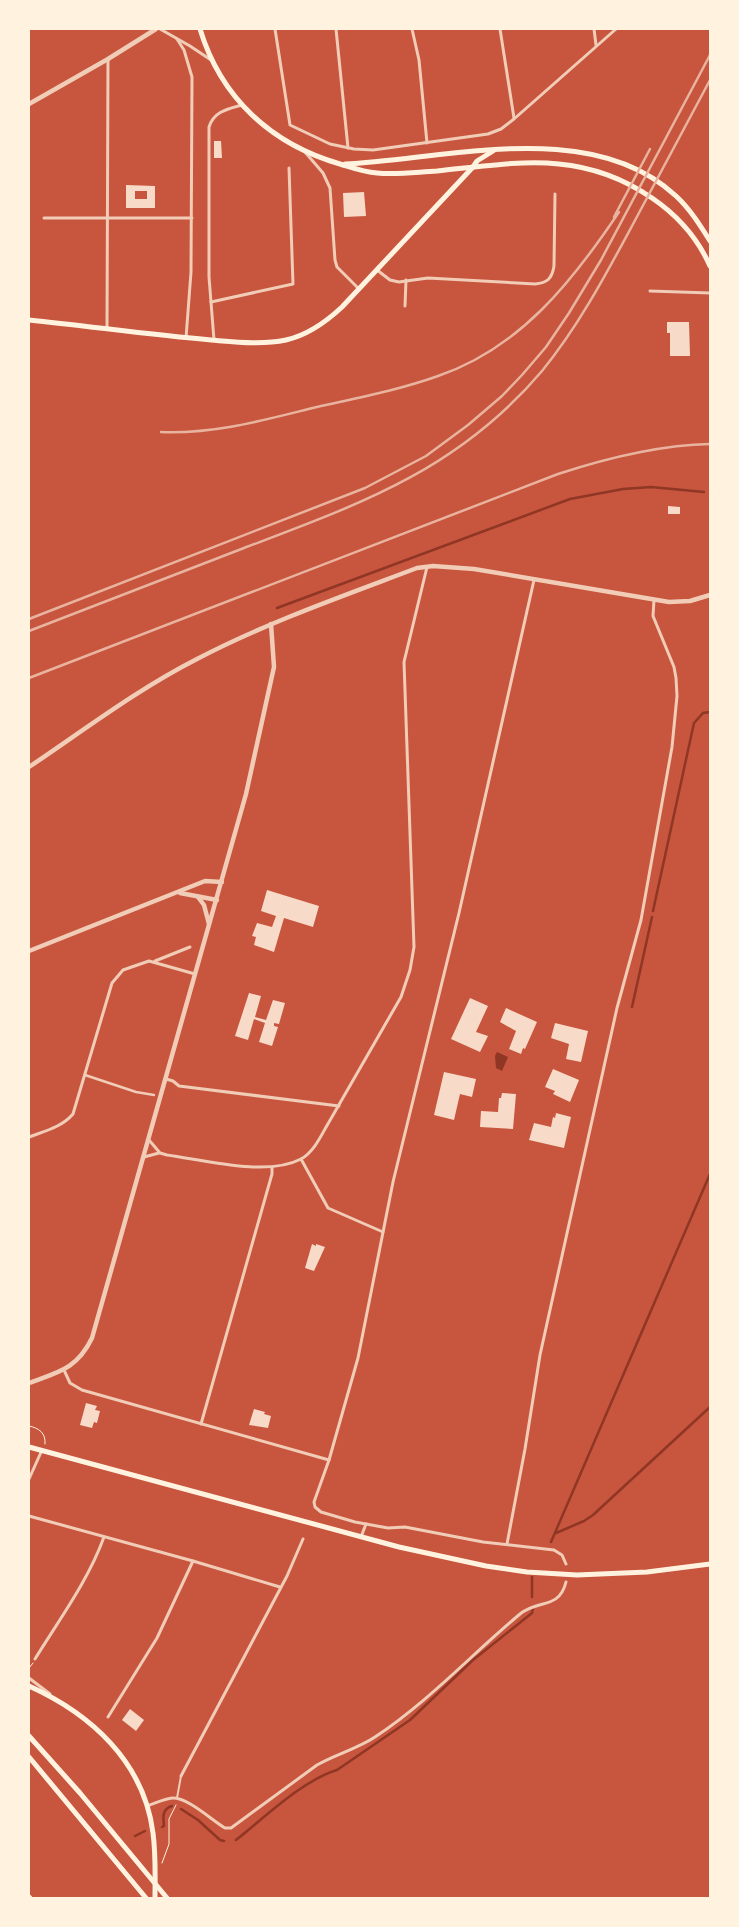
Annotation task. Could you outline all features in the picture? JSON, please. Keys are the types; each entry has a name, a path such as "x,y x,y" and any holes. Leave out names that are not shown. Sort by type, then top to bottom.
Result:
{"main road":[{"path":"200,29 211,60 221,78 242,105 276,135 304,151 360,172 390,174 535,162 581,167 611,175 645,193 671,213 695,240 710,266"},
{"path":"342,164 400,161 450,153 539,149 574,151 619,161 643,173 676,196 693,216 710,241"},
{"path":"29,320 186,338 260,343 276,342 297,337 321,325 333,316 477,161 494,151"},
{"path":"30,1447 361,1537 486,1566 577,1575 647,1572 710,1564"},
{"path":"29,1686 54,1698 98,1729 113,1744 132,1772 147,1806 154,1841 155,1898"},
{"path":"29,1736 80,1793 165,1896"},
{"path":"29,1757 146,1898"}],"street":[{"path":"29,104 156,29"},
{"path":"160,29 211,60"},
{"path":"275,29 290,125 324,142 348,148 373,150 488,134 501,129 616,29"},
{"path":"336,29 348,148"},
{"path":"412,29 418,60 426,143"},
{"path":"500,29 514,119"},
{"path":"594,29 596,46"},
{"path":"177,39 184,50 192,77 191,272 186,338"},
{"path":"107,329 108,59"},
{"path":"214,340 209,239 209,127 216,114 242,105"},
{"path":"304,151 328,180 334,260 337,267 359,289"},
{"path":"211,302 293,284 289,168"},
{"path":"377,270 390,280 399,282 428,278 534,284 545,282 550,279 554,266 555,194"},
{"path":"44,218 192,218"},
{"path":"405,306 406,280"},
{"path":"650,291 710,293"},
{"path":"143,1157 160,1153 252,1167 272,1167 301,1159 312,1150 339,1106 400,997 410,970 413,937 404,662 427,566"},
{"path":"29,767 158,681 195,660 271,624 417,568 427,566 474,569 654,600 690,601 710,595"},
{"path":"534,580 459,913 393,1182 358,1358 329,1460 314,1502 315,1507 321,1512 366,1524 388,1528 405,1527 483,1542 554,1550 562,1555 566,1564"},
{"path":"507,1544 540,1355 617,1008 641,920 672,747 677,696 676,678 671,658 654,616 654,600"},
{"path":"29,1383 64,1370 81,1357 92,1338 246,794 274,668 271,624"},
{"path":"29,951 205,881 222,882"},
{"path":"178,893 217,900"},
{"path":"197,897 204,905 210,925"},
{"path":"29,1137 58,1126 70,1117 77,1104 112,983 123,970 144,962 154,961 190,947"},
{"path":"154,961 196,974"},
{"path":"85,1075 154,1096"},
{"path":"166,1079 173,1081 179,1086 339,1106"},
{"path":"148,1140 160,1153"},
{"path":"301,1159 328,1208 383,1232"},
{"path":"201,1424 272,1174 272,1167"},
{"path":"64,1370 70,1383 82,1390 329,1460"},
{"path":"29,1479 42,1449"},
{"path":"29,1516 280,1587"},
{"path":"361,1537 366,1524"},
{"path":"35,1659 75,1595 97,1556 104,1537"},
{"path":"180,1776 280,1587 303,1539"},
{"path":"108,1717 156,1638 193,1561"},
{"path":"147,1806 177,1798 187,1802 225,1828 231,1828 317,1765 328,1758 364,1744 405,1716 486,1642 527,1608 552,1601 559,1597 564,1591 566,1582"},
{"path":"29,1678 54,1698"}],"lane":[{"path":"177,1798 180,1776"}],"path":[{"path":"29,1426 39,1429 43,1434 45,1442 42,1449"},
{"path":"160,1866 169,1844 169,1819 175,1810 177,1798"}],"shaded area":[{"path":"497,1052 508,1057 502,1071 496,1068 495,1056"}],"building":[{"path":"214,141 221,141 222,158 214,158"},
{"path":"126,185 155,186 155,208 126,208","holes":["135,191 147,191 147,199 135,199"]},
{"path":"364,192 366,216 344,217 343,193"},
{"path":"667,322 689,322 690,356 670,356 670,333 667,333"},
{"path":"668,506 680,507 680,514 668,514"},
{"path":"267,890 319,906 313,927 284,918 274,952 254,945 256,937 252,936 257,923 272,927 276,916 261,911"},
{"path":"249,993 261,996 255,1017 266,1020 273,1000 285,1003 279,1024 274,1023 274,1026 278,1027 272,1046 259,1042 265,1023 254,1019 248,1040 235,1036"},
{"path":"470,998 488,1006 476,1032 488,1036 480,1052 451,1039"},
{"path":"506,1008 537,1022 521,1054 509,1049 516,1031 500,1022"},
{"path":"555,1023 588,1031 581,1062 566,1059 569,1044 551,1038"},
{"path":"553,1069 579,1080 570,1102 553,1094 555,1091 545,1087"},
{"path":"444,1072 476,1079 472,1097 460,1094 454,1120 434,1115"},
{"path":"502,1093 516,1094 513,1129 480,1127 481,1111 498,1112 499,1098 501,1098"},
{"path":"556,1113 571,1117 564,1148 529,1140 534,1123 551,1127"},
{"path":"312,1244 325,1247 314,1271 305,1268"},
{"path":"86,1403 97,1406 95,1410 100,1411 97,1423 94,1422 92,1428 80,1425"},
{"path":"254,1409 271,1416 268,1428 249,1425"},
{"path":"130,1709 144,1720 136,1731 122,1720"}],"waterway":[{"path":"277,608 570,499 623,489 651,487 704,492"},
{"path":"653,911 694,723 703,713 710,712"},
{"path":"632,1007 652,917"},
{"path":"551,1542 710,1174"},
{"path":"556,1533 593,1515 710,1407"},
{"path":"532,1577 532,1597"},
{"path":"236,1840 297,1791 324,1775 337,1770 410,1720 473,1660 532,1613 533,1608"},
{"path":"162,1827 164,1826 163,1817 165,1811 172,1806"},
{"path":"181,1809 198,1820 220,1840 224,1841"},
{"path":"135,1836 145,1831"}],"railway":[{"path":"29,619 365,488 426,456 468,425 502,396 522,375 546,347 569,313 601,260 710,55"},
{"path":"29,631 328,516 367,499 441,459 476,434 510,405 542,371 567,337 612,264 710,80"},
{"path":"614,217 650,149"},
{"path":"161,432 201,431 259,421 408,385 438,376 467,364 494,348 542,310 582,263 619,212"},
{"path":"29,678 558,474 633,453 671,447 710,444"}]}
